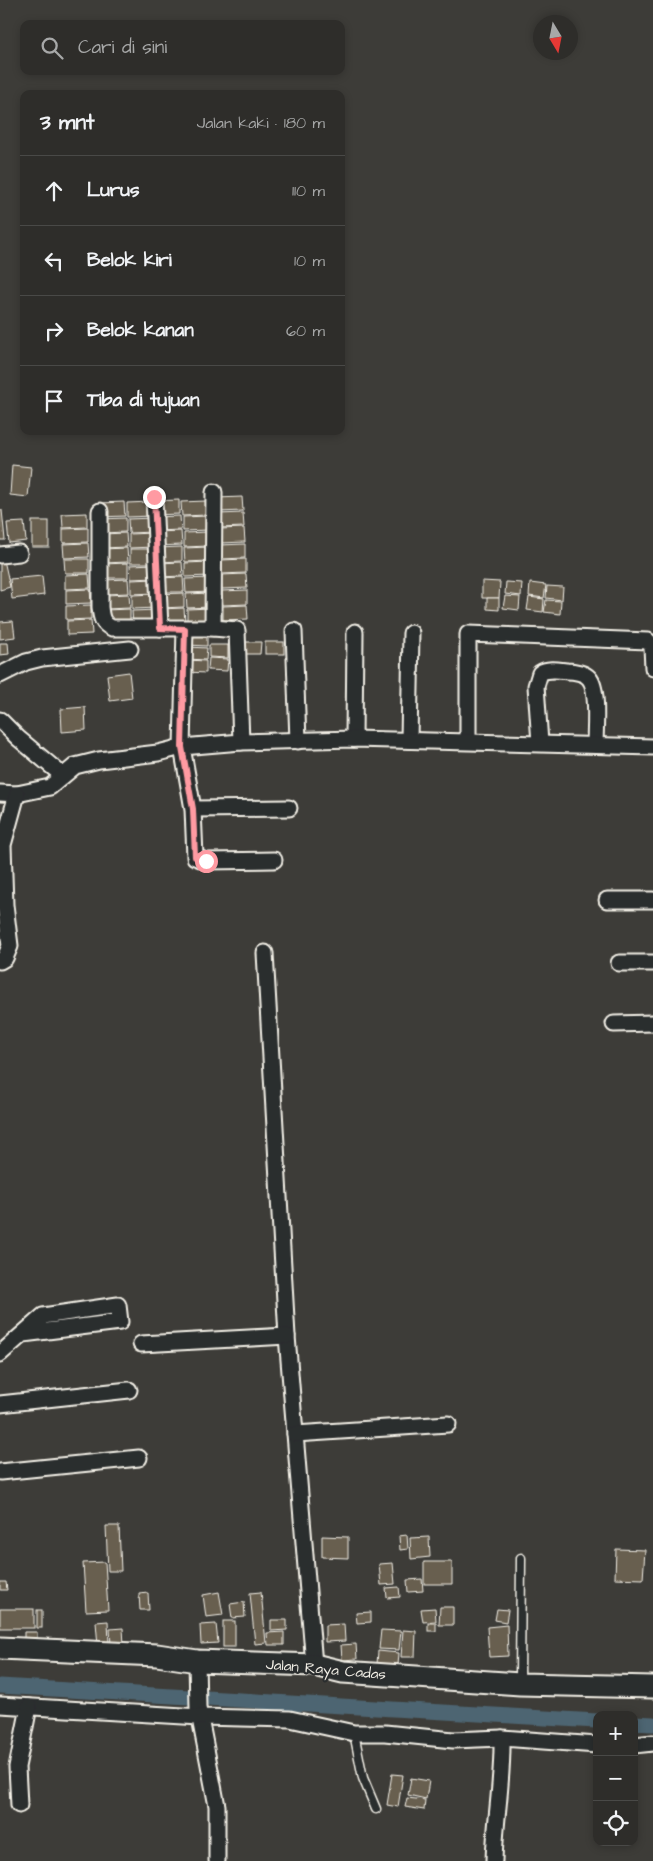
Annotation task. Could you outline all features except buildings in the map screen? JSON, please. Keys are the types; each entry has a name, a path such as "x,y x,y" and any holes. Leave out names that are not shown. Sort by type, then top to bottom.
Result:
{"street":[{"path":"213,628 214,492"},
{"path":"154,497 160,628"},
{"path":"100,511 100,607 102,619 106,626 112,628 213,628 237,630 241,742"},
{"path":"0,555 20,553"},
{"path":"185,629 182,747 193,809 195,857 206,861 274,860"},
{"path":"294,631 298,741"},
{"path":"354,739 355,632"},
{"path":"409,740 411,633"},
{"path":"468,741 468,634 648,641 652,648 653,668"},
{"path":"0,675 26,662 42,658 130,649"},
{"path":"540,744 536,686 540,673 549,670 570,671 586,675 591,679 595,702 595,745"},
{"path":"0,720 18,738 62,775"},
{"path":"0,793 17,794 50,787 75,766 182,747 241,742 354,739 653,748"},
{"path":"0,961 5,958 10,946 3,905 1,845 17,794"},
{"path":"193,809 289,808"},
{"path":"607,900 653,900"},
{"path":"265,953 287,1336 314,1665"},
{"path":"619,963 653,963"},
{"path":"614,1024 653,1023"},
{"path":"0,1354 43,1316 118,1305 120,1322 23,1334"},
{"path":"141,1344 287,1336"},
{"path":"0,1404 129,1390"},
{"path":"295,1434 448,1424"},
{"path":"0,1472 139,1458"},
{"name":"Jalan Raya Cadas","path":"0,1648 157,1655 197,1669 314,1665 343,1672 520,1684 653,1687"},
{"path":"197,1669 199,1712 217,1806 217,1861"},
{"path":"0,1705 199,1712 290,1718 354,1733 385,1733 453,1740 502,1738 593,1745"},
{"path":"19,1805 17,1767 29,1707"},
{"path":"494,1861 495,1828 502,1767 502,1738"},
{"path":"638,1744 653,1743"}],"lane":[{"path":"520,1684 521,1558"},
{"path":"354,1733 363,1778 376,1809"}],"waterway":[{"path":"0,1686 593,1721"},
{"path":"638,1723 653,1724"}],"route":[{"path":"154,497 160,628 185,629 182,747 193,809 195,857 206,861"}]}
